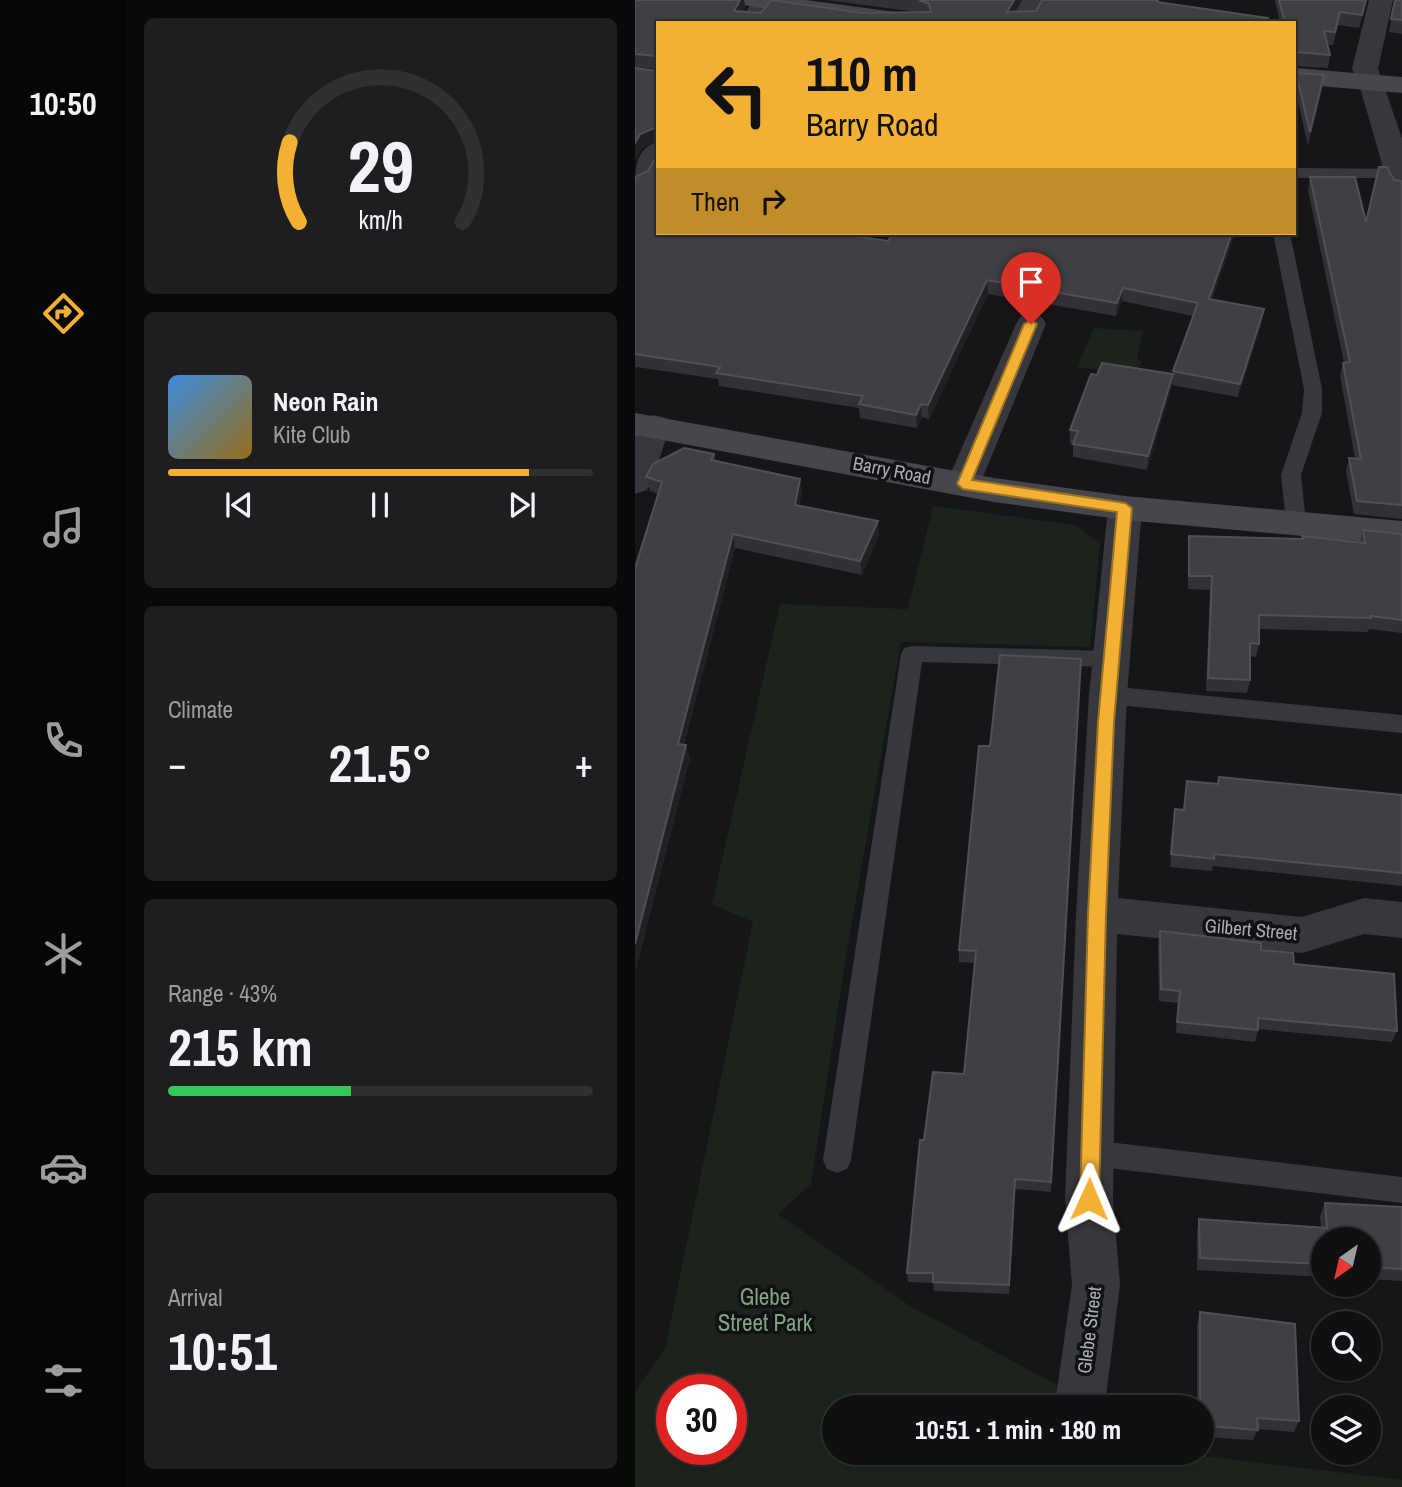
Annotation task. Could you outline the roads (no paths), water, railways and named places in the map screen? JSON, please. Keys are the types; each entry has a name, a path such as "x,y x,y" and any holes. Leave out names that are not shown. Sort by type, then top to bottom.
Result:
{"street":[{"path":"1022,21 1034,0"},
{"path":"1381,0 1365,69 1372,84 1400,180"},
{"path":"751,21 761,1 904,21"},
{"path":"1296,76 1402,85"},
{"path":"643,180 656,154"},
{"path":"963,484 1031,324"},
{"path":"635,482 644,425"},
{"name":"Barry Road","path":"644,425 963,484 1125,508 1402,533"},
{"name":"Glebe Street","path":"1081,1395 1096,1285 1089,1199 1097,914 1110,677 1125,508"},
{"name":"Gilbert Street","path":"1097,914 1302,936 1364,916 1402,920"}],"lane":[{"path":"1296,173 1400,180"},
{"path":"1281,235 1313,389 1312,413 1291,475 1296,522"},
{"path":"837,1160 912,654 1110,677 1402,724"},
{"path":"1091,1153 1402,1190"}],"park label":[{"name":"Glebe Street Park","path":"765,1309"}]}
